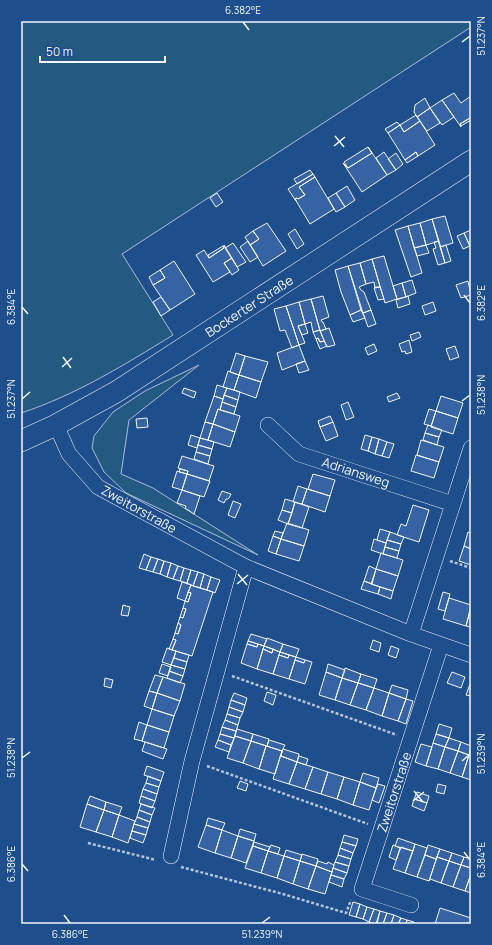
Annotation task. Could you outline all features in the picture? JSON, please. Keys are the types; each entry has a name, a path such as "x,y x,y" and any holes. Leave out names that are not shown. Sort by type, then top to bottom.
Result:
{"street":[{"name":"Bockerter Straße","path":"21,441 56,425 116,392 471,161"},
{"name":"Zweitorstraße","path":"56,425 69,454 98,487 246,567 411,634 471,655"},
{"name":"Adriansweg","path":"268,425 299,454 453,504"},
{"path":"411,634 471,448"},
{"path":"170,860 192,761 216,670 246,567"},
{"name":"Zweitorstraße","path":"362,889 441,645"},
{"path":"362,889 412,905"}],"path":[{"path":"436,557 471,568"},
{"path":"216,670 411,740"},
{"path":"192,761 382,828"},
{"path":"88,843 170,860 346,913 354,894 362,889"}],"shaded area":[{"path":"21,21 471,21 471,27 122,254 173,335 118,368 80,388 41,406 21,413"},
{"path":"199,365 129,420 121,474 153,488 258,555 126,493 104,472 92,448 94,436 113,412 145,391"}],"building":[{"path":"454,93 461,103 471,96 471,119 470,118 460,124 461,127 442,100"},
{"path":"425,98 430,108 417,117 414,112 415,105"},
{"path":"442,100 454,117 442,125 430,108"},
{"path":"430,108 440,123 427,131 417,117"},
{"path":"416,115 420,121 404,132 400,125"},
{"path":"470,118 471,120 461,126 460,124"},
{"path":"420,121 435,145 418,156 416,152 405,160 388,133 400,125 404,132"},
{"path":"397,122 400,125 388,133 385,129"},
{"path":"368,147 387,175 362,192 343,163 348,168 372,153"},
{"path":"368,147 372,153 348,168 344,162"},
{"path":"384,152 396,170 387,175 376,158"},
{"path":"416,152 418,156 407,163 405,160"},
{"path":"396,153 403,164 396,170 388,159"},
{"path":"310,170 313,174 297,184 294,179"},
{"path":"313,174 315,177 299,187 305,195 295,199 296,201 288,189"},
{"path":"315,177 334,209 310,224 295,199 305,195 299,187"},
{"path":"347,186 355,200 345,207 336,193"},
{"path":"217,193 223,202 216,207 210,198"},
{"path":"336,193 345,207 336,212 328,198"},
{"path":"445,216 453,243 440,247 432,219"},
{"path":"432,219 439,241 426,245 420,223"},
{"path":"267,223 286,251 263,266 250,245 259,239 253,231"},
{"path":"420,223 426,245 414,248 408,226"},
{"path":"408,226 422,273 411,277 395,230"},
{"path":"295,229 304,244 297,249 288,234"},
{"path":"471,230 471,249 464,233"},
{"path":"253,231 259,239 250,245 245,237"},
{"path":"464,233 470,246 463,249 457,236"},
{"path":"248,241 258,257 250,262 240,247"},
{"path":"439,241 445,263 438,265 433,249 436,248 434,242"},
{"path":"233,243 246,262 237,267 225,248"},
{"path":"224,245 232,258 224,263 230,272 213,282 196,255 204,250 209,258 224,248"},
{"path":"426,245 429,253 417,256 414,248"},
{"path":"446,245 451,261 445,263 440,247"},
{"path":"223,246 224,248 209,258 208,255"},
{"path":"384,256 397,299 385,303 372,259"},
{"path":"232,258 239,270 232,275 224,263"},
{"path":"372,259 380,287 375,288 374,282 366,284 360,263"},
{"path":"174,261 195,294 170,310 153,285 165,278 160,270"},
{"path":"360,263 366,284 359,287 364,292 371,310 363,313 348,266"},
{"path":"348,266 361,310 350,315 341,292 335,270"},
{"path":"160,270 165,278 153,285 149,277"},
{"path":"412,280 416,293 406,297 402,283"},
{"path":"468,281 471,295 461,298 456,285"},
{"path":"402,283 406,297 397,299 393,286"},
{"path":"375,287 380,287 384,299 378,300"},
{"path":"323,296 329,317 321,320 326,329 320,331 311,299"},
{"path":"408,296 410,304 398,308 396,300"},
{"path":"161,297 170,310 161,316 153,302"},
{"path":"311,299 320,330 313,332 311,322 305,324 299,302"},
{"path":"299,302 305,324 298,326 305,343 299,345 286,306"},
{"path":"433,302 436,311 425,315 422,306"},
{"path":"286,306 299,345 292,348 285,330 280,331 274,309"},
{"path":"361,310 365,318 353,322 350,315"},
{"path":"371,310 376,324 368,327 363,313"},
{"path":"305,324 308,333 302,335 298,326"},
{"path":"329,328 335,345 327,347 320,331"},
{"path":"320,330 324,341 320,342 318,338 316,339 313,332"},
{"path":"419,332 421,337 412,341 410,335"},
{"path":"318,338 320,342 324,341 327,346 320,349 316,339"},
{"path":"409,340 412,352 406,354 405,351 402,352 399,344"},
{"path":"374,344 377,351 368,355 365,348"},
{"path":"299,345 305,361 282,370 277,353"},
{"path":"455,346 459,357 450,360 446,349"},
{"path":"236,353 245,356 239,375 230,372"},
{"path":"245,356 268,362 261,382 239,375"},
{"path":"305,361 309,370 299,373 296,364"},
{"path":"228,371 239,375 234,390 223,387"},
{"path":"239,375 261,382 256,398 234,390"},
{"path":"217,385 227,388 223,399 214,396"},
{"path":"184,388 196,392 194,398 182,393"},
{"path":"227,388 240,392 238,400 224,395"},
{"path":"397,393 400,398 389,402 387,397"},
{"path":"224,395 238,400 236,407 222,402"},
{"path":"214,396 223,399 220,410 218,409 213,424 205,422"},
{"path":"441,396 463,403 458,418 436,411"},
{"path":"222,402 236,407 234,414 220,410"},
{"path":"348,402 354,417 346,420 341,405"},
{"path":"218,409 240,416 235,432 213,424"},
{"path":"429,409 436,411 431,426 424,424"},
{"path":"436,411 458,418 453,434 431,427"},
{"path":"330,416 333,422 320,427 318,421"},
{"path":"147,418 148,427 137,428 136,419"},
{"path":"205,422 213,424 208,440 200,438"},
{"path":"333,422 338,436 326,441 320,427"},
{"path":"213,424 235,432 230,447 208,440"},
{"path":"428,425 442,430 439,437 425,433"},
{"path":"425,433 439,437 437,445 423,440"},
{"path":"191,435 200,438 197,448 188,445"},
{"path":"365,435 372,437 368,451 361,449"},
{"path":"372,437 379,439 375,454 368,451"},
{"path":"200,438 214,442 212,449 198,445"},
{"path":"379,439 387,442 382,456 375,454"},
{"path":"421,440 444,447 439,462 417,455"},
{"path":"387,442 394,444 389,458 382,456"},
{"path":"198,445 212,449 210,456 196,452"},
{"path":"196,452 210,456 208,464 194,459"},
{"path":"416,455 439,462 434,478 411,471"},
{"path":"182,456 214,466 209,481 187,474 188,471 178,468"},
{"path":"180,469 188,471 187,474 179,472"},
{"path":"177,471 187,474 182,490 172,487"},
{"path":"187,474 210,481 204,497 182,490"},
{"path":"313,474 335,480 330,496 308,489"},
{"path":"298,486 307,489 302,504 293,502"},
{"path":"307,489 330,496 325,512 302,504"},
{"path":"182,490 200,496 194,514 185,508 186,506 177,503"},
{"path":"222,491 231,494 224,503 218,500"},
{"path":"285,499 295,502 292,513 282,510"},
{"path":"233,501 241,504 235,518 228,515"},
{"path":"295,502 309,507 302,528 288,524"},
{"path":"413,505 429,510 419,542 397,535 401,524 406,526"},
{"path":"282,510 292,513 288,524 278,520"},
{"path":"287,523 309,530 304,546 281,539"},
{"path":"380,529 390,532 386,543 377,540"},
{"path":"275,531 283,533 281,539 273,536"},
{"path":"390,532 404,537 401,544 387,540"},
{"path":"468,532 471,533 471,549 464,546"},
{"path":"273,536 281,539 276,554 268,551"},
{"path":"281,539 304,546 299,561 276,554"},
{"path":"374,539 386,543 383,554 371,550"},
{"path":"387,540 401,544 399,551 385,547"},
{"path":"464,546 471,549 471,565 459,561"},
{"path":"385,547 399,551 397,558 383,554"},
{"path":"381,553 403,560 398,576 376,569"},
{"path":"144,554 151,557 146,570 139,568"},
{"path":"151,557 158,559 153,572 146,570"},
{"path":"158,559 164,561 160,574 153,572"},
{"path":"164,561 171,563 167,577 160,574"},
{"path":"171,563 178,566 173,579 167,577"},
{"path":"178,566 184,568 180,581 173,579"},
{"path":"369,566 376,569 372,584 364,581"},
{"path":"184,568 191,570 187,583 180,581"},
{"path":"376,569 398,576 393,591 371,584"},
{"path":"191,570 198,572 193,586 187,583"},
{"path":"198,572 204,574 200,588 193,586"},
{"path":"204,574 211,577 207,590 200,588"},
{"path":"211,577 220,580 215,593 207,590"},
{"path":"364,581 380,587 378,594 361,589"},
{"path":"182,582 191,585 185,601 177,598"},
{"path":"191,585 213,592 192,656 172,650 176,640 173,639 175,633 178,634 181,625 178,623 180,617 183,618 186,609 183,608 185,601 188,602 191,593 188,592"},
{"path":"380,587 393,591 391,599 378,594"},
{"path":"188,592 191,593 188,602 185,601"},
{"path":"443,592 450,594 445,611 438,609"},
{"path":"449,598 471,605 466,626 443,619"},
{"path":"123,605 130,607 128,616 121,615"},
{"path":"183,608 186,609 183,618 180,617"},
{"path":"471,609 471,627 466,626"},
{"path":"178,623 181,625 178,634 175,633"},
{"path":"251,634 267,639 264,646 248,641"},
{"path":"267,638 283,644 280,652 264,646"},
{"path":"173,639 176,640 172,650 169,649"},
{"path":"373,640 381,643 379,652 370,649"},
{"path":"248,641 258,644 257,647 247,644"},
{"path":"247,644 257,647 258,644 264,646 257,669 241,663"},
{"path":"283,644 299,649 296,657 280,652"},
{"path":"264,646 273,649 272,653 263,649"},
{"path":"391,646 399,649 396,658 388,655"},
{"path":"167,648 176,651 171,665 162,662"},
{"path":"263,649 272,653 273,649 280,652 273,674 257,669"},
{"path":"176,651 189,655 187,662 174,658"},
{"path":"280,652 289,655 288,658 279,655"},
{"path":"279,655 288,658 289,655 296,657 289,679 273,674"},
{"path":"296,657 305,660 304,663 295,660"},
{"path":"174,658 187,662 185,669 171,665"},
{"path":"295,660 304,663 305,660 312,662 305,684 289,679"},
{"path":"162,664 171,667 168,676 159,673"},
{"path":"328,664 345,670 342,678 326,672"},
{"path":"171,665 185,669 183,676 169,671"},
{"path":"345,668 361,674 358,683 342,678"},
{"path":"169,671 183,676 180,683 167,678"},
{"path":"326,672 342,678 335,700 319,695"},
{"path":"452,672 465,677 461,688 447,683"},
{"path":"361,674 377,679 374,688 358,683"},
{"path":"155,675 163,677 157,693 149,691"},
{"path":"163,677 185,684 180,701 157,693"},
{"path":"105,678 113,680 111,688 104,686"},
{"path":"342,678 358,683 350,705 335,700"},
{"path":"358,683 374,688 366,710 350,705"},
{"path":"471,684 471,696 466,695"},
{"path":"392,685 408,690 406,699 389,693"},
{"path":"374,688 389,693 382,716 366,710"},
{"path":"149,691 157,693 152,709 144,706"},
{"path":"267,692 276,695 273,705 264,701"},
{"path":"157,693 180,701 174,716 152,709"},
{"path":"234,693 247,698 245,705 231,700"},
{"path":"389,693 406,699 398,721 382,716"},
{"path":"406,699 413,701 406,724 398,721"},
{"path":"231,700 245,705 243,712 229,707"},
{"path":"229,707 243,712 240,718 227,714"},
{"path":"152,709 174,716 169,732 147,725"},
{"path":"227,714 240,718 238,725 225,720"},
{"path":"225,720 238,725 236,731 222,727"},
{"path":"139,722 147,725 142,741 134,739"},
{"path":"439,724 452,728 449,738 436,734"},
{"path":"147,725 169,732 164,748 142,741"},
{"path":"222,727 236,731 234,738 220,734"},
{"path":"237,729 253,734 251,741 235,736"},
{"path":"220,734 234,738 231,745 218,740"},
{"path":"253,734 269,739 267,746 251,741"},
{"path":"436,734 449,738 445,747 433,743"},
{"path":"235,736 251,741 243,763 227,758"},
{"path":"449,738 461,742 458,751 445,747"},
{"path":"218,740 231,745 229,752 215,747"},
{"path":"269,740 285,745 282,751 267,746"},
{"path":"251,741 266,746 259,769 243,763"},
{"path":"145,742 167,749 163,759 142,751"},
{"path":"461,742 471,746 469,755 458,751"},
{"path":"433,743 445,747 438,769 426,766"},
{"path":"421,744 432,747 426,766 415,762"},
{"path":"266,746 282,751 275,774 259,769"},
{"path":"445,747 458,751 450,773 438,769"},
{"path":"283,749 299,754 297,762 281,756"},
{"path":"282,751 281,756 297,762 289,784 273,779"},
{"path":"458,751 469,755 462,777 450,773"},
{"path":"469,755 471,756 471,780 462,777"},
{"path":"299,756 308,759 306,765 297,762"},
{"path":"297,762 313,767 305,789 289,784"},
{"path":"147,766 164,772 161,781 144,775"},
{"path":"313,767 328,772 321,794 305,789"},
{"path":"328,772 344,777 337,799 321,794"},
{"path":"363,773 379,778 376,788 360,782"},
{"path":"148,776 161,781 159,787 146,783"},
{"path":"344,777 360,782 353,805 337,799"},
{"path":"240,781 248,784 246,791 237,788"},
{"path":"360,782 376,788 369,810 353,805"},
{"path":"146,783 159,787 157,794 143,789"},
{"path":"378,784 385,786 379,803 372,800"},
{"path":"438,784 446,786 444,794 436,792"},
{"path":"143,789 157,794 155,801 141,796"},
{"path":"417,792 429,796 427,803 414,799"},
{"path":"90,796 106,802 104,810 87,804"},
{"path":"141,796 155,801 152,808 139,803"},
{"path":"414,799 427,803 424,811 412,806"},
{"path":"106,802 122,807 119,815 104,810"},
{"path":"87,804 104,810 96,832 80,827"},
{"path":"141,804 155,808 152,815 139,810"},
{"path":"104,810 119,815 112,837 96,832"},
{"path":"139,810 152,815 150,822 137,817"},
{"path":"119,815 135,821 128,843 112,837"},
{"path":"137,817 150,822 148,828 134,824"},
{"path":"208,818 225,823 222,830 206,825"},
{"path":"134,824 148,828 146,835 132,831"},
{"path":"206,825 222,830 215,853 198,847"},
{"path":"240,829 256,834 254,841 238,836"},
{"path":"222,830 238,836 231,858 215,853"},
{"path":"132,831 146,835 143,843 130,838"},
{"path":"344,835 358,839 356,846 342,842"},
{"path":"238,836 254,841 246,863 231,858"},
{"path":"398,838 415,844 413,851 395,846"},
{"path":"254,842 270,847 268,851 253,846"},
{"path":"342,842 356,846 353,853 340,848"},
{"path":"415,844 427,848 417,877 405,873"},
{"path":"271,845 280,848 278,854 268,851"},
{"path":"393,845 400,848 396,860 389,857"},
{"path":"428,845 440,849 436,859 425,855"},
{"path":"253,846 268,851 261,873 245,868"},
{"path":"401,847 413,851 405,873 393,869"},
{"path":"340,848 353,853 351,859 338,855"},
{"path":"440,849 452,853 449,861 437,857"},
{"path":"286,850 302,855 300,861 284,856"},
{"path":"268,851 284,856 277,878 261,873"},
{"path":"452,853 464,857 461,865 449,861"},
{"path":"302,854 318,859 316,866 300,861"},
{"path":"338,855 351,859 349,866 335,862"},
{"path":"425,855 436,859 437,857 429,881 417,877"},
{"path":"284,856 300,861 293,884 277,878"},
{"path":"437,857 449,861 441,883 430,879 429,881"},
{"path":"464,857 471,859 471,868 461,865"},
{"path":"300,861 316,866 308,889 293,884"},
{"path":"318,861 327,864 328,862 334,865 332,872 316,866"},
{"path":"449,861 461,865 453,887 441,883"},
{"path":"335,862 349,866 347,873 333,868"},
{"path":"461,865 471,868 471,874 465,891 453,887"},
{"path":"316,866 332,872 325,894 308,889"},
{"path":"333,868 347,873 344,879 331,875"},
{"path":"471,874 471,893 465,891"},
{"path":"331,875 344,879 342,887 329,882"},
{"path":"353,902 360,904 356,917 349,915"},
{"path":"360,904 367,907 363,919 356,917"},
{"path":"367,907 374,909 369,922 363,919"},
{"path":"440,908 471,918 470,924 435,924"},
{"path":"374,909 380,911 376,924 369,922"},
{"path":"380,911 387,913 383,924 377,924"},
{"path":"387,913 394,915 391,924 383,924"},
{"path":"394,915 401,918 398,924 391,924"},
{"path":"401,918 407,920 406,924 398,924"},
{"path":"407,920 414,922 413,924 406,924"}]}
